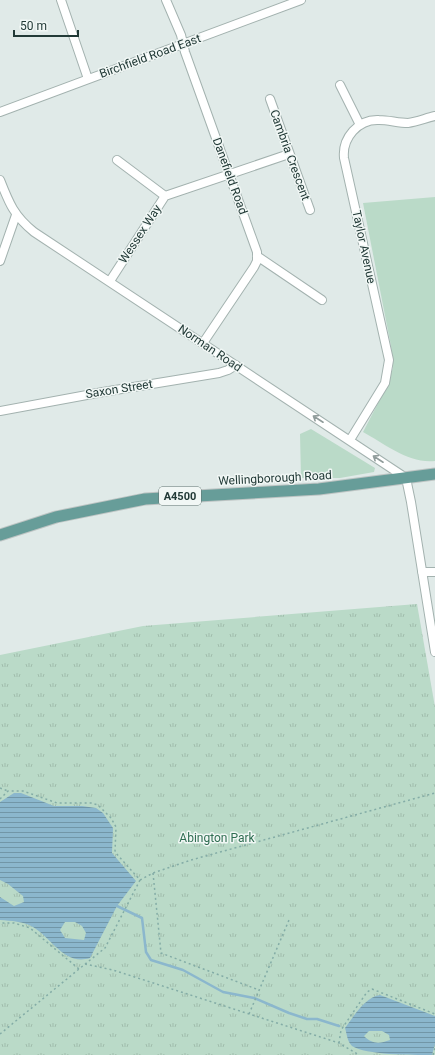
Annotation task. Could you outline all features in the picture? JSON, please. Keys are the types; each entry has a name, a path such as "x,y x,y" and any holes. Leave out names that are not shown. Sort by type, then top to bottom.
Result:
{"main road":[{"name":"Wellingborough Road","path":"0,535 56,517 145,499 319,490 435,474"}],"street":[{"path":"60,0 88,79"},
{"name":"Danefield Road","path":"166,0 230,175 257,256"},
{"name":"Birchfield Road East","path":"0,112 301,0"},
{"path":"340,85 360,125 373,120 408,123 435,116"},
{"name":"Cambria Crescent","path":"270,99 310,210"},
{"name":"Taylor Avenue","path":"350,440 385,383 389,360 344,158 344,150 347,139 360,125"},
{"name":"Wessex Way","path":"110,281 165,196 289,154"},
{"path":"117,160 165,196"},
{"name":"Norman Road","path":"0,180 7,200 16,215 34,232 406,478"},
{"path":"0,261 16,215"},
{"path":"203,343 254,267 257,256 322,300"},
{"name":"Saxon Street","path":"0,411 219,373 236,365"},
{"path":"406,478 435,652"},
{"path":"422,572 435,572"}],"path":[{"path":"0,788 8,791 23,790 57,804 91,803 98,805 112,818 116,827 115,852 140,880"},
{"path":"0,799 8,791"},
{"path":"0,1034 105,948 140,880 153,873 191,860 435,793"},
{"path":"153,873 161,953 259,990"},
{"path":"249,1014 289,920"},
{"path":"0,923 14,923 30,928 79,969"},
{"path":"85,964 113,970 339,1043 359,1055"},
{"path":"339,1043 341,1030 367,992 372,990 435,1014"},
{"path":"433,1055 435,1048"}],"green space":[{"path":"435,197 435,461 425,461 398,452 363,432 386,388 393,368 391,346 363,203"},
{"path":"311,429 375,468 374,472 340,478 301,478 300,434"},
{"name":"Abington Park","path":"417,604 435,707 435,1055 0,1055 0,655 143,626"}],"water":[{"path":"14,793 21,793 54,806 82,806 96,808 103,813 113,828 112,853 136,881 117,906 90,958 73,958 66,955 40,932 29,925 21,922 0,920 0,897 14,906 24,902 23,896 8,884 0,880 0,802","holes":["65,922 75,922 82,926 86,933 84,940 65,938 60,930"]},
{"path":"380,995 435,1016 435,1044 432,1055 378,1053 359,1049 350,1044 345,1028 360,1008 369,999","holes":["369,1031 382,1031 389,1035 390,1040 373,1042 364,1036"]}],"waterway":[{"path":"117,906 142,918 146,952 151,960 183,970 223,992 254,998 307,1019 317,1019 339,1026"}]}
